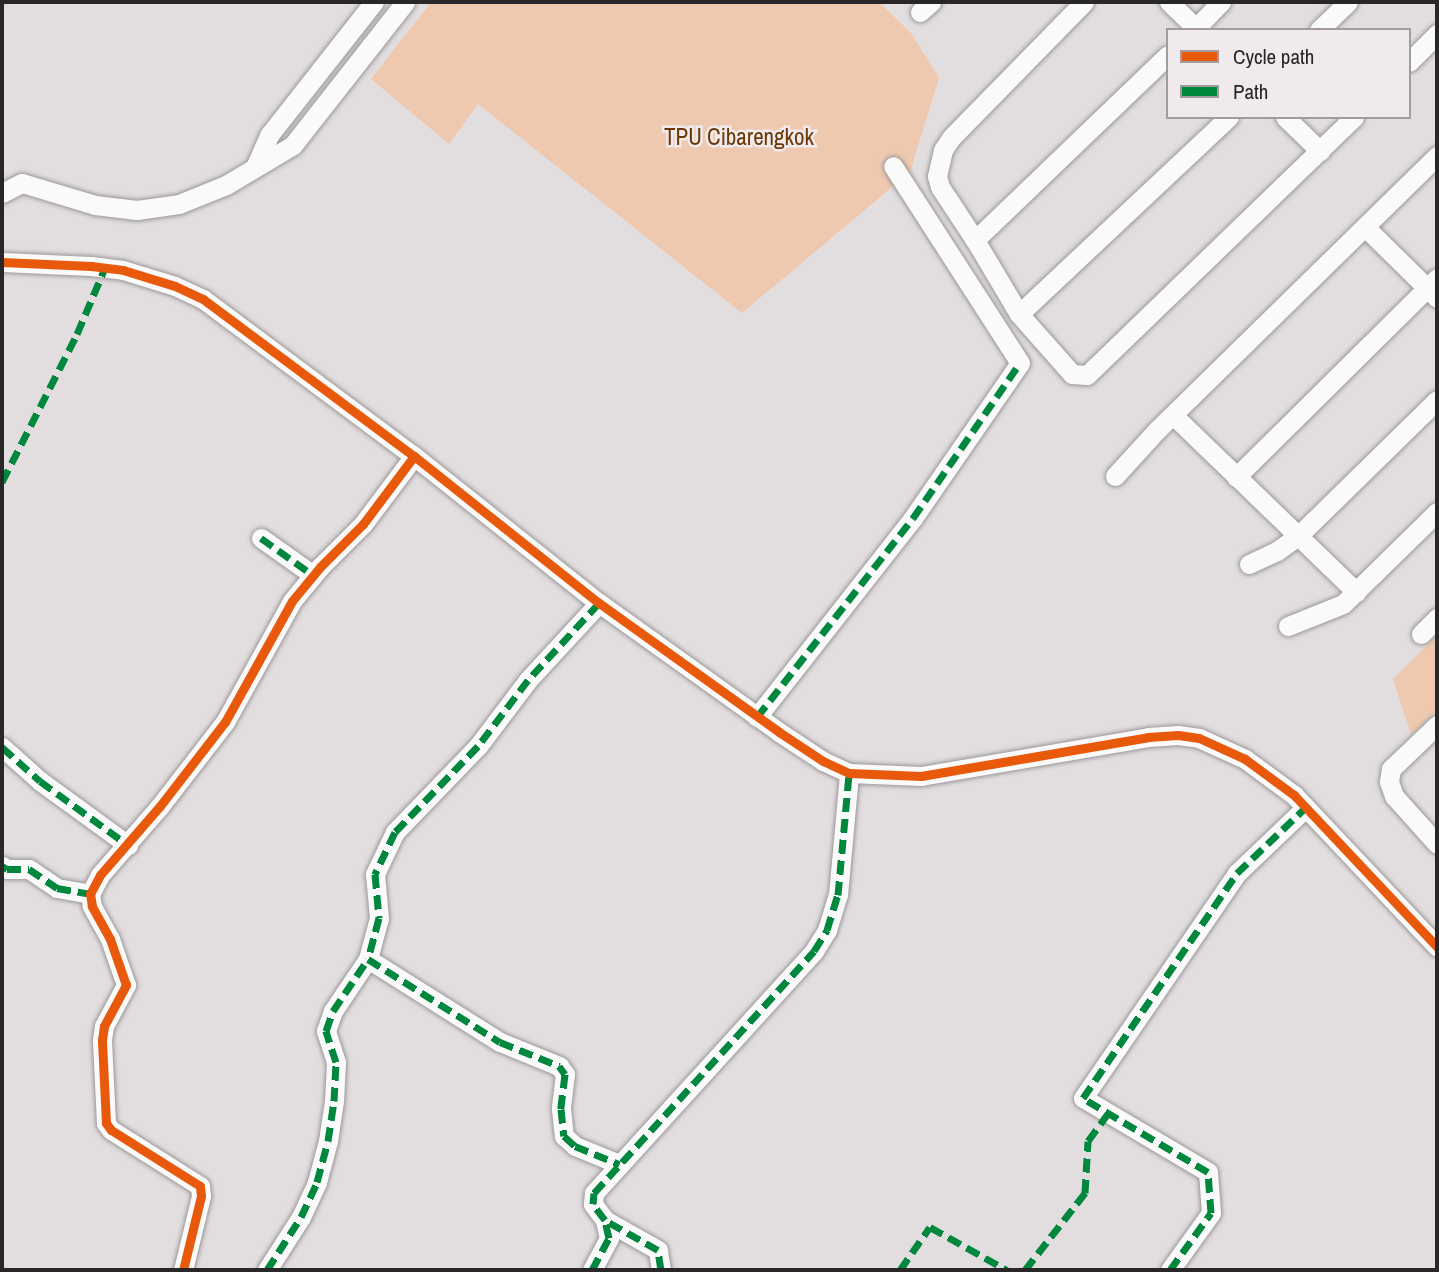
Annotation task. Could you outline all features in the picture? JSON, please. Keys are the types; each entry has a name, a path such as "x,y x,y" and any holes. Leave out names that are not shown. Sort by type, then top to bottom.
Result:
{"street":[{"path":"255,167 270,134 374,2"},
{"path":"2,193 22,183 35,184 95,205 137,209 179,204 226,186 293,145 405,2"},
{"path":"1084,2 951,138 943,150 937,176 940,187 1020,314 1072,373 1087,375 1099,368 1352,119"},
{"path":"1169,2 1195,28"},
{"path":"1197,28 1221,2"},
{"path":"1321,28 1348,2"},
{"path":"1411,60 1437,34"},
{"path":"975,240 1166,57"},
{"path":"1020,314 1226,119"},
{"path":"1287,119 1320,151"},
{"path":"1115,476 1173,415 1437,156"},
{"path":"757,717 913,518 1020,363 893,166"},
{"path":"1236,477 1434,288 1365,227"},
{"path":"2,262 105,268 175,286 203,299 414,456 599,603 823,761 849,773 921,776 1136,739 1178,735 1199,738 1245,759 1306,807 1437,947"},
{"path":"1249,564 1278,551 1298,536 1437,400"},
{"path":"1173,415 1356,592"},
{"path":"183,1270 201,1196 200,1186 111,1130 106,1123 102,1040 104,1026 126,985 110,939 92,906 90,894 100,875 128,845 225,722 292,601 313,575 363,524 414,456"},
{"path":"1289,626 1331,612 1356,592 1437,512"},
{"path":"261,538 313,575"},
{"path":"267,1270 301,1217 317,1182 328,1141 334,1101 336,1062 326,1031 333,1011 368,960 379,918 375,874 395,832 478,746 528,680 599,603"},
{"path":"1421,634 1437,618"},
{"path":"1435,837 1394,796 1390,773 1437,725"},
{"path":"2,747 40,781 128,845"},
{"path":"592,1270 609,1238 606,1220 592,1198 814,951 827,930 838,895 849,773"},
{"path":"1170,1270 1211,1213 1208,1172 1083,1098 1237,873 1306,807"},
{"path":"2,866 7,869 29,869 57,888 90,894"},
{"path":"368,960 500,1042 559,1066 565,1074 561,1109 564,1136 575,1146 620,1164"},
{"path":"606,1220 658,1251 661,1270"}],"green space":[{"name":"TPU Cibarengkok","path":"431,2 879,2 911,33 939,78 910,172 742,313 478,104 449,144 371,79"},
{"path":"1437,635 1437,710 1411,735 1393,679"}],"marked path":[{"path":"2,482 77,334 105,268"},
{"path":"757,717 913,518 1020,363"},
{"path":"261,538 313,575"},
{"path":"599,603 528,680 478,746 395,832 375,874 379,918 368,959 500,1042 559,1066 565,1074 561,1109 564,1136 575,1146 619,1164"},
{"path":"2,747 40,781 128,845"},
{"path":"661,1270 658,1250 605,1220 593,1204 594,1193 814,951 827,930 838,895 849,773"},
{"path":"1170,1270 1211,1213 1208,1172 1083,1098 1237,873 1306,807"},
{"path":"2,866 7,869 29,869 57,888 90,894"},
{"path":"267,1270 301,1217 317,1182 328,1141 334,1101 336,1062 326,1031 333,1011 368,959"},
{"path":"1025,1270 1085,1193 1088,1141 1108,1113"},
{"path":"592,1270 609,1238 605,1220"},
{"path":"900,1270 930,1227 1007,1270"}],"cycle path":[{"path":"2,262 123,270 175,286 203,299 414,456 599,603 823,761 849,773 921,776 1148,737 1178,735 1199,738 1245,759 1294,795 1437,947"},
{"path":"183,1270 201,1196 200,1186 111,1130 106,1123 102,1040 104,1026 126,985 110,939 92,906 90,894 100,875 160,806 225,722 292,601 320,567 363,524 414,456"}]}
